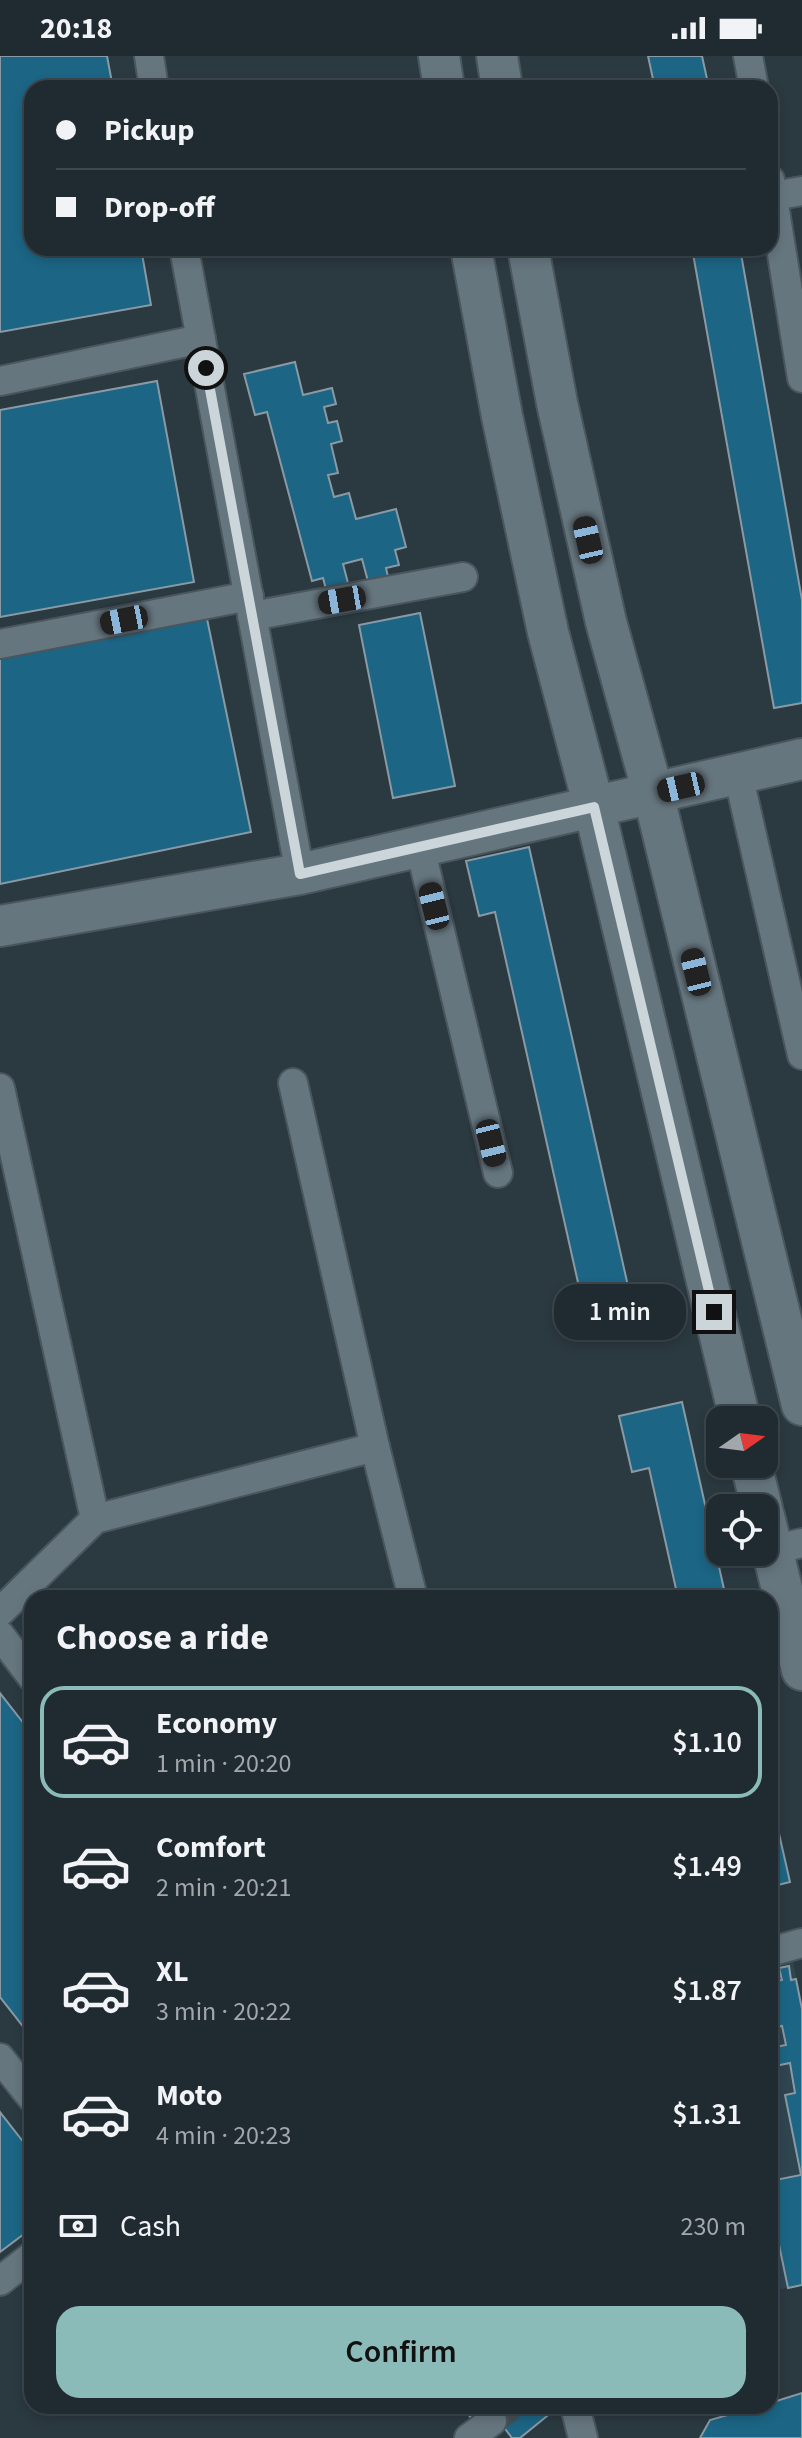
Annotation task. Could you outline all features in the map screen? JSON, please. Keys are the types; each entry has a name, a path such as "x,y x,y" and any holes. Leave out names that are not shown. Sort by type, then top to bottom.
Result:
{"street":[{"path":"149,56 153,80"},
{"path":"439,56 443,80"},
{"path":"497,56 501,80"},
{"path":"748,56 752,80"},
{"path":"778,189 802,191"},
{"path":"778,231 802,378"},
{"path":"185,256 300,874"},
{"path":"472,256 502,416 548,632 594,807 737,1406"},
{"path":"529,256 557,403 606,622 653,793 802,1405"},
{"path":"0,381 201,339"},
{"path":"0,644 463,577"},
{"path":"0,926 300,874 802,759"},
{"path":"738,774 802,1055"},
{"path":"420,847 498,1173"},
{"path":"293,1083 375,1447 411,1590"},
{"path":"0,1088 95,1519"},
{"path":"0,1612 95,1519 375,1447"},
{"path":"779,1536 802,1670"},
{"path":"0,1635 24,1666"},
{"path":"778,1950 802,1943"},
{"path":"0,2058 24,2088"},
{"path":"0,2281 24,2262"},
{"path":"577,2414 583,2438"},
{"path":"469,2438 492,2421"}],"shaded area":[{"path":"792,1954 802,2009 802,2285 778,2290 778,1958"}],"building":[{"path":"0,56 107,56 112,80 24,80 24,256 142,256 151,305 0,332"},
{"path":"648,56 702,56 707,80 649,80 653,79"},
{"path":"693,256 741,256 802,600 802,703 774,708"},
{"path":"295,362 303,395 332,388 336,404 324,407 328,423 337,421 342,441 331,444 338,473 328,475 334,497 349,493 356,519 396,509 406,547 395,550 399,565 386,568 389,581 369,585 362,559 343,564 348,583 326,589 323,578 312,581 267,412 255,415 244,374"},
{"path":"157,381 194,582 0,617 0,410"},
{"path":"205,609 251,832 0,884 0,651"},
{"path":"420,613 455,786 393,798 359,625"},
{"path":"529,847 637,1326 582,1339 571,1289 579,1287 495,912 479,916 466,861"},
{"path":"682,1402 706,1509 706,1566 719,1566 724,1590 676,1590 649,1468 632,1472 619,1416"},
{"path":"0,1693 24,1724 24,2028 0,1997"},
{"path":"778,1829 790,1882 778,1885"},
{"path":"789,1966 791,1980 796,1979 802,2009 802,2285 788,2288 778,2240 778,2179 801,2175 785,2095 795,2093 790,2063 778,2065 778,2046 786,2045 782,2026 778,2027 778,1981 782,1980 779,1968"},
{"path":"0,2112 24,2143 24,2234 0,2252"},
{"path":"802,2393 802,2438 700,2438 710,2420 731,2414 778,2414 778,2400"},
{"path":"468,2414 492,2414 478,2426"},
{"path":"494,2414 550,2414 520,2438 512,2438"}],"tunnel":[{"path":"492,2421 501,2414"}],"route":[{"path":"206,368 300,874 594,807 714,1312"}]}
